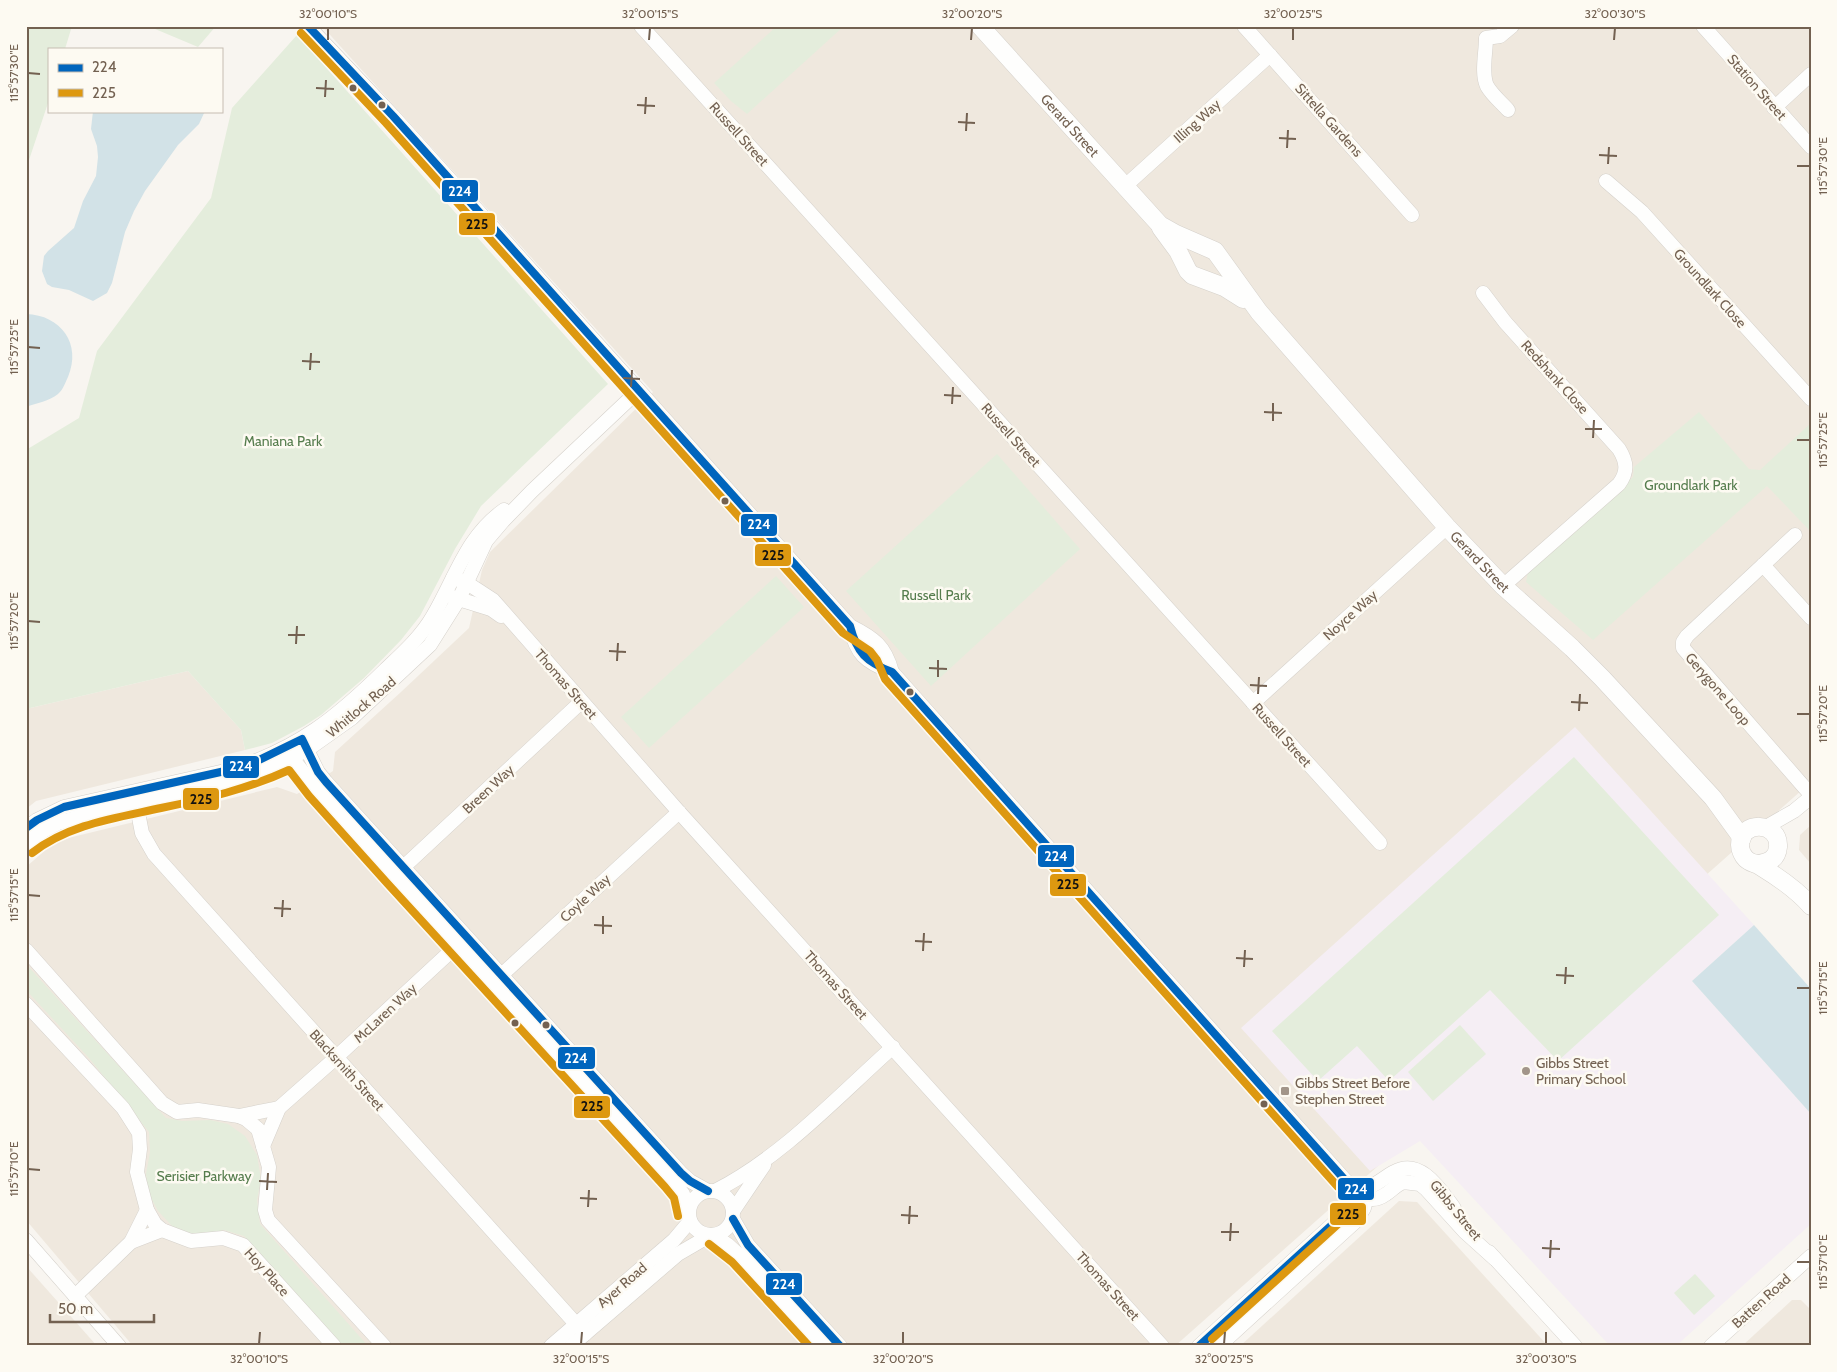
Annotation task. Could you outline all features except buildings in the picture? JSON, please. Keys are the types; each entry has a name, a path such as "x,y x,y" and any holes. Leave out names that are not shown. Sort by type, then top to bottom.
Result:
{"street":[{"path":"308,26 393,116 850,626 872,638 884,650 892,672 1346,1180 1364,1191"},
{"name":"Russell Street","path":"641,26 1380,843"},
{"name":"Gerard Street","path":"980,26 1160,225 1178,251 1188,271 1192,275 1224,286 1259,312"},
{"name":"Sittella Gardens","path":"1244,26 1412,215"},
{"path":"1508,110 1491,91 1486,82 1486,38 1500,36 1512,26"},
{"name":"Station Street","path":"1703,26 1774,108 1811,147"},
{"name":"Illing Way","path":"1124,187 1270,55"},
{"path":"1774,108 1811,74"},
{"name":"Groundlark Close","path":"1606,181 1642,212 1811,399"},
{"name":"Gerard Street","path":"1160,225 1215,251 1259,312 1447,526 1502,586 1572,648 1602,678 1713,798 1742,838"},
{"name":"Redshank Close","path":"1483,293 1505,322 1619,448 1626,466 1625,476 1619,484 1502,586"},
{"name":"Whitlock Road","path":"26,828 37,820 64,807 135,798 238,780 266,770 290,753 358,713 430,645 459,599 486,542 532,491 638,391"},
{"name":"Whitlock Road","path":"305,745 410,646 432,618 470,543 500,512 532,491"},
{"name":"Noyce Way","path":"1253,703 1447,526"},
{"name":"Gerygone Loop","path":"1795,535 1687,636 1683,642 1683,648 1811,796"},
{"path":"1764,565 1811,618"},
{"name":"Thomas Street","path":"453,578 466,583 493,600 679,812 1162,1346"},
{"name":"Thomas Street","path":"445,595 491,609 512,623"},
{"path":"850,626 853,642 863,657 876,666 892,672"},
{"name":"Breen Way","path":"399,872 581,702"},
{"path":"305,745 318,772 399,872"},
{"path":"290,753 316,789 399,872 462,941 673,1181 683,1194 689,1217 697,1232 712,1236 728,1245 823,1346"},
{"path":"1769,836 1811,796"},
{"name":"Whitlock Road","path":"26,845 58,823 135,798"},
{"name":"Blacksmith Street","path":"135,798 142,833 154,854 581,1329"},
{"name":"Gerard Street","path":"1713,798 1769,836 1807,902"},
{"name":"Coyle Way","path":"496,980 679,812"},
{"path":"1746,832 1769,836 1774,859 1767,863 1758,864 1752,863 1742,854 1740,845 1746,832"},
{"name":"Gerard Street","path":"1758,864 1807,902"},
{"name":"McLaren Way","path":"263,1146 279,1108 462,941"},
{"path":"26,950 162,1103 177,1112 198,1110 238,1116 246,1119 258,1129 269,1167 265,1210 268,1220 384,1346"},
{"path":"496,980 681,1173 690,1181 728,1198 733,1215 748,1245 838,1345"},
{"path":"26,1004 123,1108 140,1133 140,1149 136,1172 147,1210 159,1227 130,1242 75,1296"},
{"path":"689,1217 690,1206 697,1196 735,1181 771,1157 892,1047"},
{"path":"238,1116 279,1108"},
{"path":"712,1236 725,1231 751,1184 771,1157"},
{"name":"Gibbs Street","path":"1364,1191 1395,1171 1402,1169 1423,1172 1433,1181 1495,1259 1575,1346"},
{"path":"1199,1346 1345,1213 1364,1191"},
{"path":"1219,1346 1356,1221 1364,1208 1364,1191"},
{"path":"130,1242 147,1210"},
{"name":"Ayer Road","path":"572,1346 581,1329 674,1240 689,1217"},
{"name":"Hoy Place","path":"159,1227 191,1241 223,1238 243,1244 334,1346"},
{"name":"Ayer Road","path":"551,1346 581,1329 678,1254 712,1236"},
{"path":"26,1240 119,1346"},
{"path":"1806,1261 1811,1276"},
{"name":"Batten Road","path":"1711,1346 1806,1261"}],"shaded area":[{"path":"322,26 1811,26 1811,782 1175,1346 133,1346 26,1220 26,867 56,841 277,787 297,794 333,771 335,752 469,628 482,570 490,552 653,392"},
{"path":"93,112 205,112 199,124 178,145 145,191 125,232 112,283 107,293 93,301 69,290 52,287 47,284 42,271 44,256 74,228 83,201 96,176 97,146 91,129"},
{"path":"26,314 49,320 58,326 70,343 72,365 60,392 47,400 26,407"},
{"path":"188,671 241,730 245,750 36,801 26,809 26,709"},
{"name":"Gibbs Street Primary School","path":"1575,727 1754,925 1692,981 1811,1114 1811,1224 1676,1346 1610,1346 1420,1141 1370,1171 1241,1028"},
{"path":"1811,825 1811,864 1799,850 1800,835"},
{"path":"1754,925 1811,989 1811,1114 1692,981"},
{"path":"1399,1201 1417,1202 1548,1346 1240,1346"},
{"path":"26,1266 97,1346 26,1346"},
{"path":"1792,1300 1801,1300 1811,1310 1811,1346 1742,1346"}],"green space":[{"path":"26,26 72,26 65,48 48,48 48,103 26,169"},
{"path":"148,26 216,26 198,47"},
{"path":"777,26 844,26 747,114 714,83"},
{"name":"Maniana Park","path":"297,35 608,384 481,506 455,549 420,616 401,640 364,678 321,715 304,726 272,743 245,750 241,730 188,671 26,709 26,466 28,468 26,465 26,450 79,418 97,351 211,198 232,108"},
{"name":"Groundlark Park","path":"1699,412 1749,469 1760,470 1811,423 1811,532 1767,486 1593,640 1526,582 1528,572 1633,477 1634,467"},
{"name":"Russell Park","path":"997,454 1080,549 931,686 846,591"},
{"path":"776,576 804,607 649,748 621,717"},
{"path":"1574,757 1719,915 1558,1061 1490,990 1389,1081 1357,1046 1318,1081 1272,1031"},
{"name":"Serisier Parkway","path":"26,964 166,1118 182,1121 210,1120 228,1124 245,1136 257,1155 261,1179 257,1200 260,1224 368,1346 343,1346 244,1236 224,1230 204,1235 190,1233 173,1227 158,1211 148,1192 146,1174 150,1152 149,1132 89,1058 26,990"},
{"path":"1460,1025 1486,1054 1433,1101 1408,1072"},
{"path":"1695,1274 1715,1296 1694,1315 1674,1293"}],"transit line":[{"name":"224","path":"308,26 393,116 850,626 856,643 864,655 875,664 892,672 1345,1180 1356,1189 1350,1207 1345,1213 1199,1346"},
{"name":"225","path":"301,33 386,123 843,633 870,651 877,660 885,679 1338,1187 1350,1197 1356,1199 1348,1215 1212,1339"},
{"name":"224","path":"26,828 37,820 64,807 234,769 255,762 302,739 318,772 326,782 681,1173 690,1181 708,1191"},
{"name":"225","path":"32,853 61,835 94,823 226,793 258,783 289,770 309,796 387,883 665,1187 674,1198 678,1216"},
{"name":"224","path":"733,1219 748,1245 840,1346"},
{"name":"225","path":"709,1244 732,1262 809,1346"}],"place":[{"name":"Gibbs Street Primary School","path":"1526,1071"},
{"name":"Gibbs Street Before Stephen Street","path":"1285,1091"}]}
